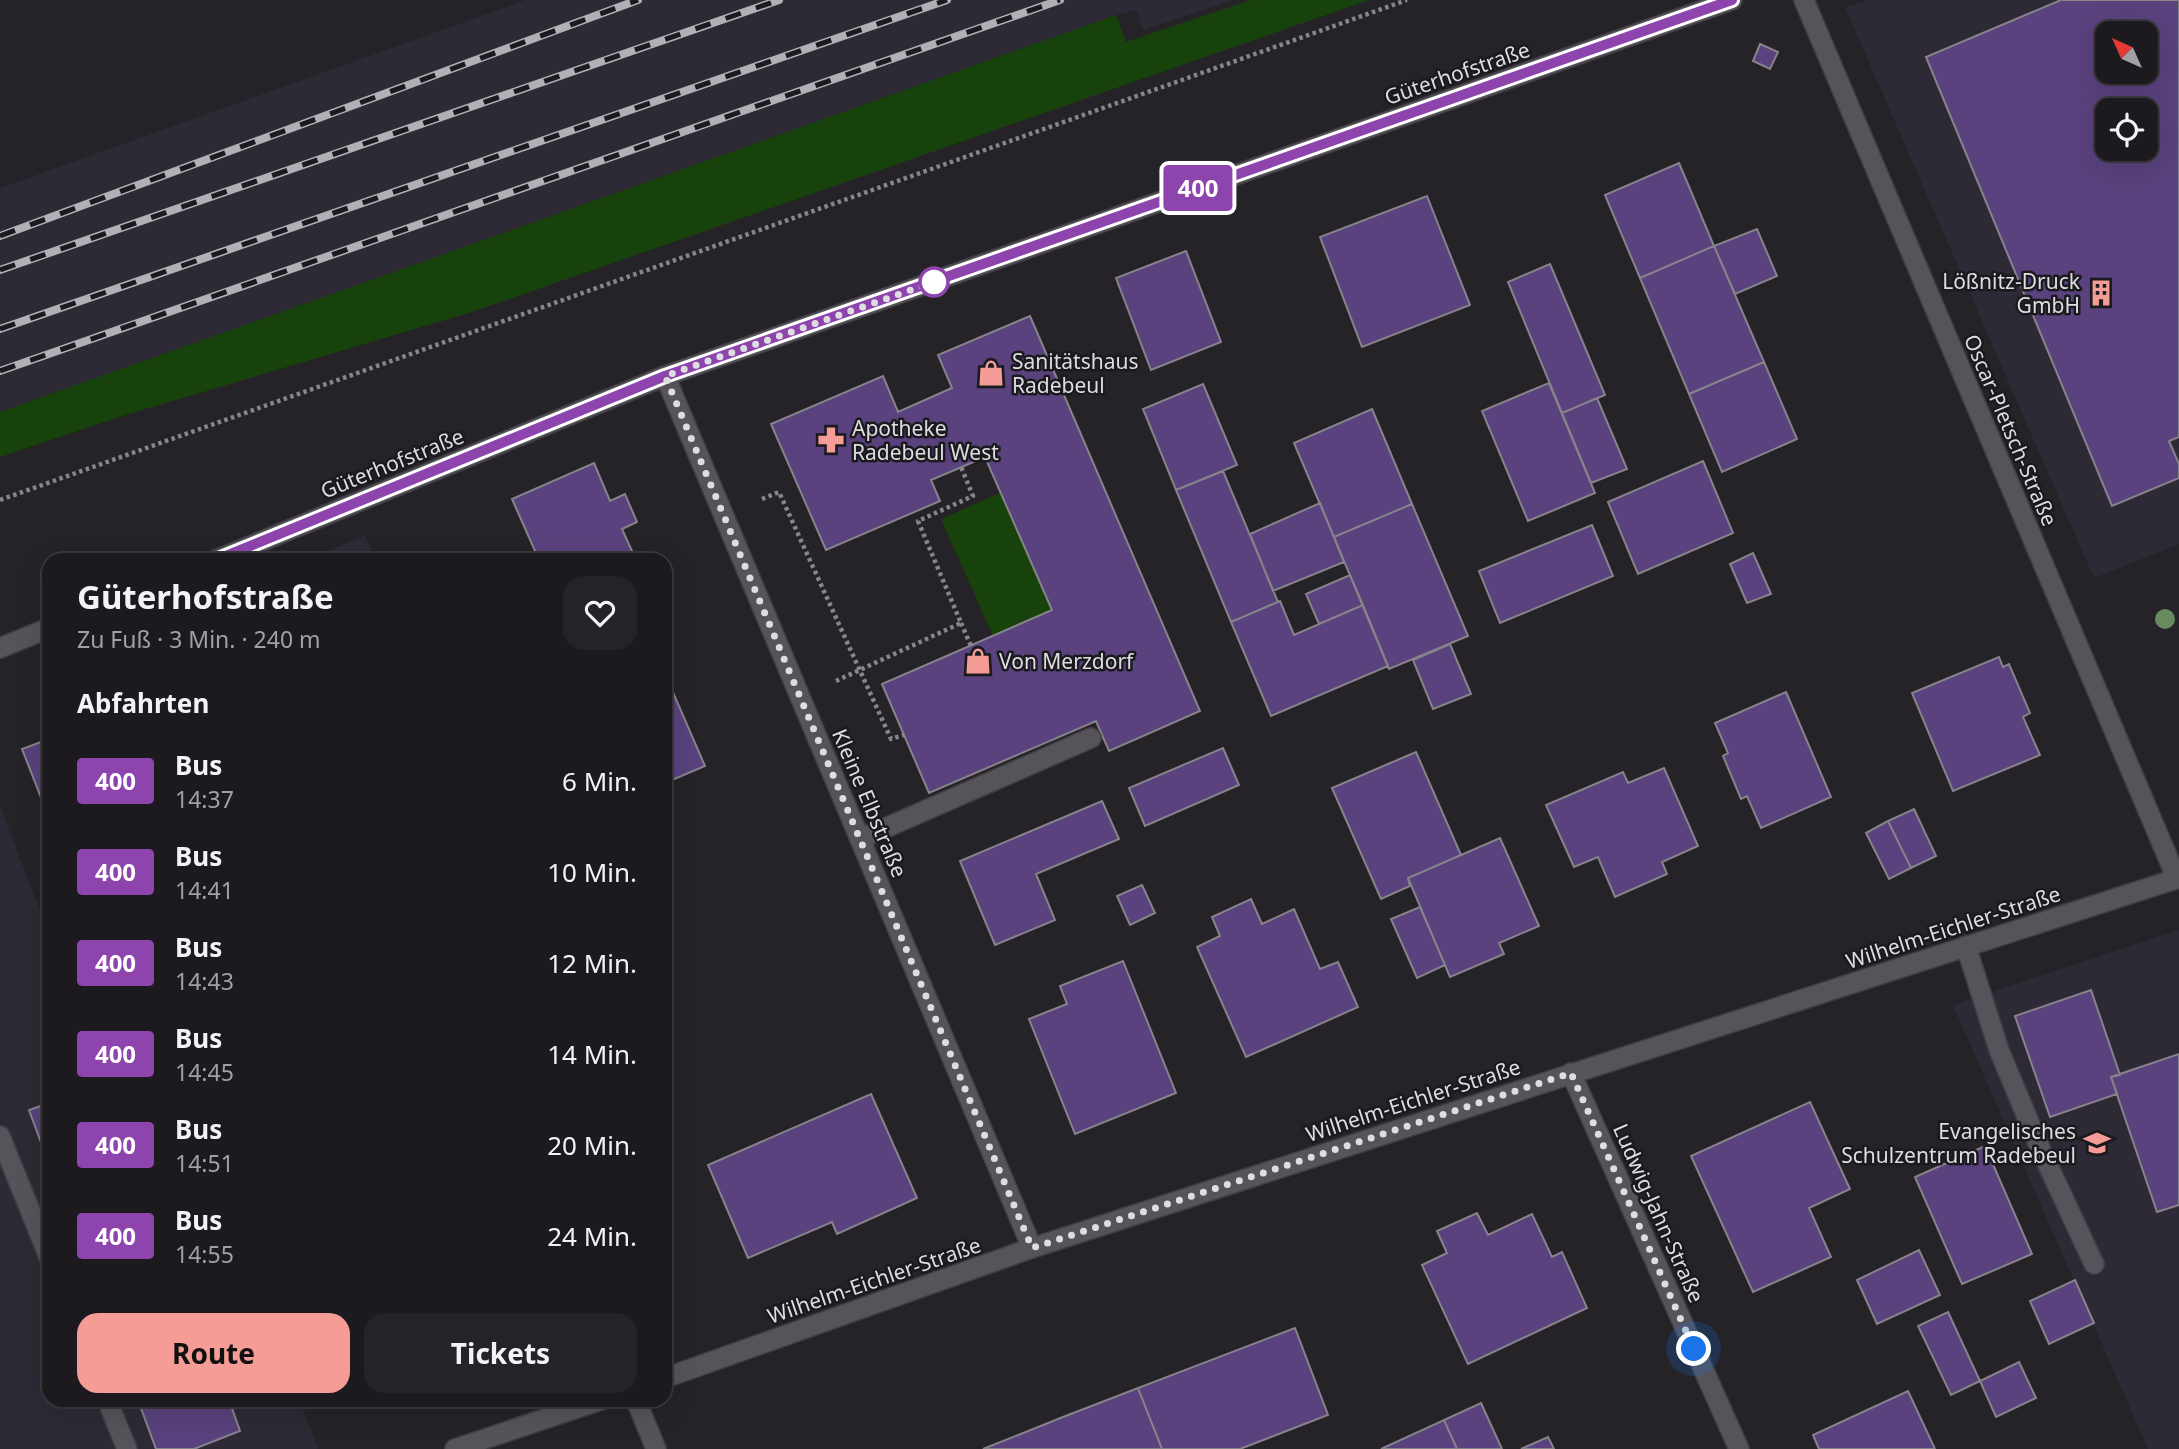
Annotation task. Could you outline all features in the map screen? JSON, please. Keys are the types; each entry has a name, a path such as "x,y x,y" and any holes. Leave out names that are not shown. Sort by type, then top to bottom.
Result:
{"street":[{"name":"Güterhofstraße","path":"233,553 665,376 1732,0"},
{"name":"Oscar-Pletsch-Straße","path":"1804,0 2178,878"},
{"name":"Kleine Elbstraße","path":"665,376 1032,1248"},
{"path":"0,648 42,631"},
{"path":"860,839 1091,737"},
{"name":"Wilhelm-Eichler-Straße","path":"672,1376 1032,1248 2178,878"},
{"path":"1966,946 1999,1050 2040,1149 2094,1264"},
{"name":"Ludwig-Jahn-Straße","path":"1571,1073 1739,1449"},
{"path":"0,1136 42,1240"},
{"path":"110,1407 127,1449"},
{"path":"455,1449 580,1407"},
{"path":"639,1407 656,1449"}],"path":[{"path":"0,500 1407,0"},
{"path":"961,467 973,496 918,522 971,646"},
{"path":"724,515 779,492 891,739 904,735"},
{"path":"838,680 961,624"}],"shaded area":[{"path":"526,0 1233,0 1143,30 1137,10 1116,15 0,412 0,188"},
{"name":"Lößnitz-Druck GmbH","path":"1868,0 2179,0 2179,544 2094,578 1845,7"},
{"path":"365,535 373,553 323,553"},
{"path":"0,806 40,911 42,910 42,1407 303,1407 318,1449 0,1449"},
{"name":"Evangelisches Schulzentrum Radebeul","path":"2179,930 2179,1449 2148,1449 1953,1005"}],"green space":[{"path":"1251,0 1369,0 472,312 122,416 0,457 0,412 1116,15 1126,42"},
{"path":"1000,493 1052,610 993,636 941,519"}],"building":[{"name":"Lößnitz-Druck GmbH","path":"2061,0 2179,0 2179,437 2169,441 2179,464 2179,478 2112,506 1926,57"},
{"path":"1760,44 1778,52 1770,69 1753,61"},
{"path":"1679,163 1714,246 1640,278 1605,195"},
{"path":"1427,196 1470,305 1362,347 1320,237"},
{"path":"1757,229 1777,276 1735,294 1714,246"},
{"path":"1714,246 1764,362 1689,394 1640,278"},
{"path":"1186,251 1221,342 1151,370 1116,278"},
{"path":"1550,264 1605,395 1562,413 1508,282"},
{"path":"1030,316 1200,711 1109,751 1096,721 929,793 882,684 1052,610 985,457 931,480 940,501 826,550 771,424 883,376 898,412 952,388 938,355"},
{"path":"1764,362 1797,439 1722,472 1689,394"},
{"path":"1549,383 1595,493 1528,521 1482,411"},
{"path":"1203,384 1237,465 1176,490 1143,409"},
{"path":"1597,398 1627,469 1591,483 1562,413"},
{"path":"1372,409 1412,504 1334,537 1294,443"},
{"path":"1703,461 1733,533 1638,574 1608,502"},
{"path":"594,463 610,501 625,494 637,522 622,529 633,553 536,553 512,499"},
{"path":"1223,471 1278,602 1231,622 1176,490"},
{"path":"1320,503 1344,562 1273,591 1250,534"},
{"path":"1412,504 1468,636 1389,669 1334,537"},
{"path":"1592,525 1613,576 1500,623 1479,571"},
{"path":"1753,553 1771,594 1747,603 1730,564"},
{"path":"1350,575 1363,605 1319,624 1306,594"},
{"path":"1280,601 1294,635 1363,605 1388,666 1271,716 1231,622"},
{"path":"1450,644 1471,694 1433,709 1413,660"},
{"path":"1999,657 2003,667 2009,664 2030,713 2023,717 2040,755 1953,791 1912,693"},
{"path":"672,690 705,766 672,780"},
{"path":"1786,692 1831,797 1761,828 1747,796 1741,799 1723,756 1728,753 1715,723"},
{"path":"42,742 42,800 22,749"},
{"path":"1223,748 1239,785 1145,826 1129,788"},
{"path":"1416,752 1461,855 1408,878 1410,886 1381,899 1332,788"},
{"path":"1664,768 1698,846 1662,862 1667,874 1615,897 1598,857 1574,867 1546,805 1623,772 1628,783"},
{"path":"1102,801 1119,839 1036,874 1055,920 995,945 960,861"},
{"path":"1914,809 1936,856 1911,868 1888,821"},
{"path":"1888,821 1911,868 1889,879 1866,833"},
{"path":"1500,838 1539,926 1499,943 1504,954 1450,977 1408,878"},
{"path":"1142,885 1155,913 1130,925 1117,896"},
{"path":"1251,899 1262,924 1294,909 1320,969 1338,962 1358,1007 1246,1057 1197,947 1220,936 1212,917"},
{"path":"1420,907 1445,965 1417,978 1391,919"},
{"path":"1123,961 1176,1093 1075,1134 1029,1019 1067,1004 1060,986"},
{"path":"2091,990 2120,1075 2111,1077 2117,1094 2050,1117 2015,1016"},
{"path":"2179,1054 2179,1205 2157,1212 2111,1077"},
{"path":"871,1094 917,1198 837,1234 832,1222 748,1258 708,1165"},
{"path":"1810,1102 1850,1189 1809,1208 1831,1257 1753,1292 1691,1156"},
{"path":"42,1105 42,1145 29,1110"},
{"path":"1985,1146 2032,1254 1962,1284 1915,1177"},
{"path":"1477,1213 1488,1235 1532,1214 1552,1257 1562,1252 1587,1308 1468,1364 1422,1265 1447,1253 1437,1231"},
{"path":"1919,1250 1940,1295 1877,1324 1857,1280"},
{"path":"2075,1280 2094,1323 2049,1344 2030,1301"},
{"path":"1948,1312 1980,1381 1951,1395 1918,1326"},
{"path":"1295,1328 1328,1415 1240,1449 1162,1449 1138,1388"},
{"path":"2019,1362 2036,1398 1996,1417 1980,1381"},
{"path":"1138,1388 1162,1449 983,1449 1063,1417"},
{"path":"1908,1391 1935,1449 1819,1449 1813,1435"},
{"path":"1481,1403 1502,1449 1457,1449 1444,1420"},
{"path":"141,1407 231,1407 240,1431 194,1449 156,1449"},
{"path":"1444,1420 1457,1449 1381,1449"},
{"path":"1548,1437 1554,1449 1521,1449"}],"railway":[{"path":"0,236 638,0"},
{"path":"0,270 779,0"},
{"path":"0,329 947,0"},
{"path":"0,371 1060,0"}],"bus line":[{"name":"400","path":"233,553 665,376 1732,0"}],"place":[{"name":"Lößnitz-Druck GmbH","path":"2101,293"},
{"name":"Sanitätshaus Radebeul","path":"991,373"},
{"name":"Apotheke Radebeul West","path":"831,440"},
{"name":"Von Merzdorf","path":"978,661"},
{"name":"Evangelisches Schulzentrum Radebeul","path":"2097,1143"}],"route":[{"path":"934,282 665,376 1032,1248 1571,1073 1694,1349"}]}
